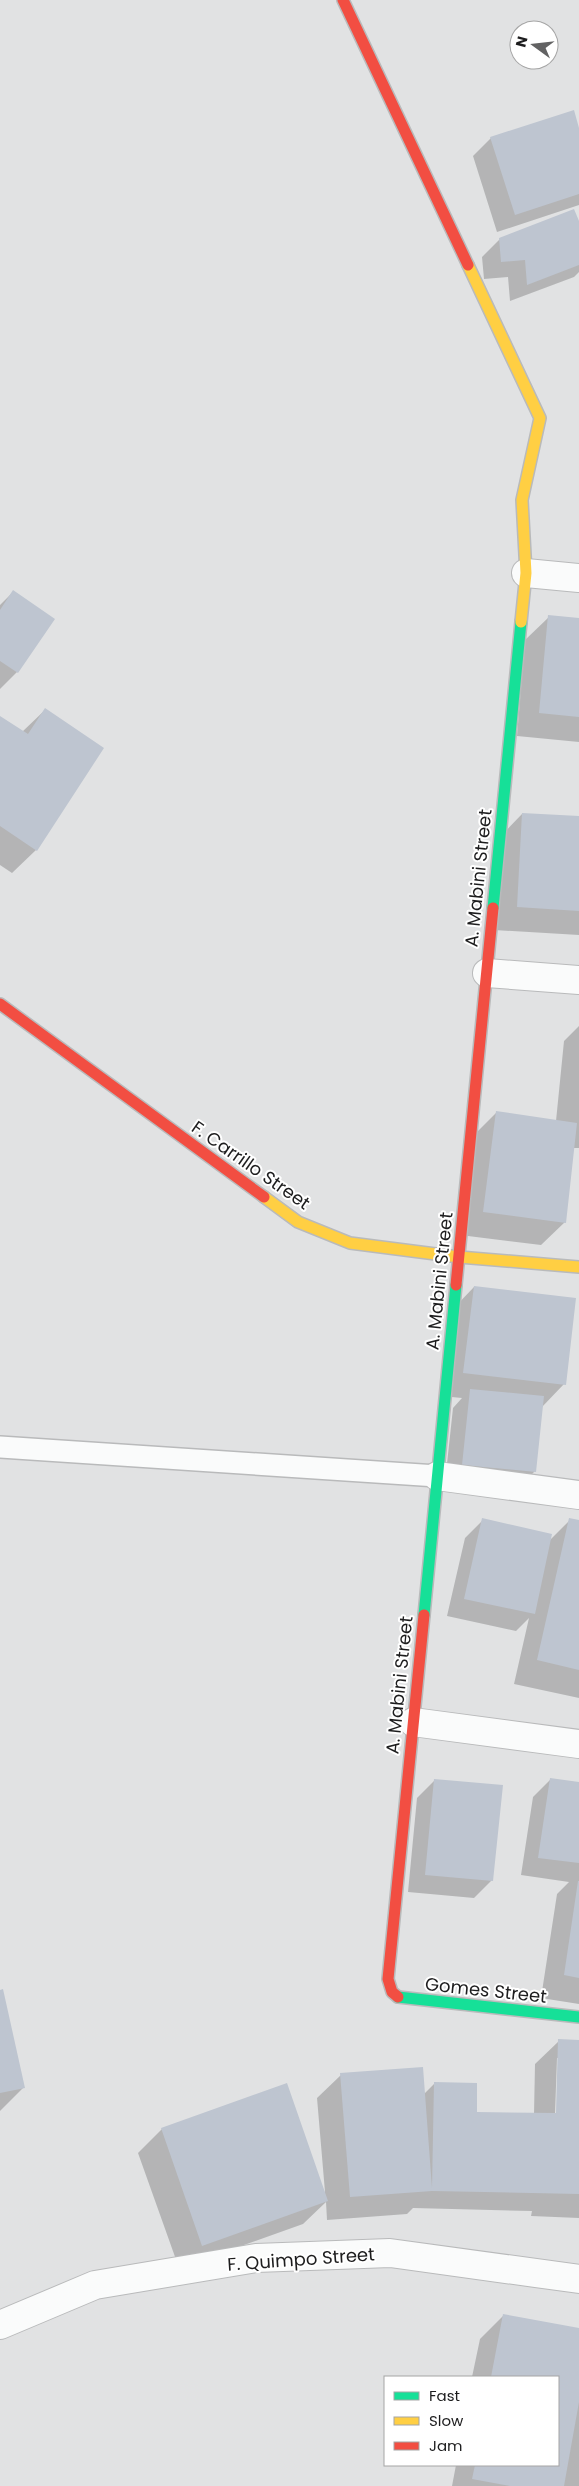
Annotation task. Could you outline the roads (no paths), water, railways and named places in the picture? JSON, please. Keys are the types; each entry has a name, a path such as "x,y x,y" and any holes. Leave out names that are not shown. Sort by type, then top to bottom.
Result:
{"street":[{"name":"A. Mabini Street","path":"342,0 540,418 522,500 526,573 388,1979 392,1992"},
{"path":"526,573 579,578"},
{"path":"487,973 579,980"},
{"name":"F. Carrillo Street","path":"0,1004 298,1222 350,1243 459,1257 579,1267"},
{"path":"437,1476 579,1495"},
{"path":"413,1722 579,1744"},
{"name":"Gomes Street","path":"392,1992 401,1999 406,2000 579,2017"},
{"name":"F. Quimpo Street","path":"0,2325 95,2285 256,2258 390,2253 579,2279"}],"lane":[{"path":"0,1447 437,1476"}]}
